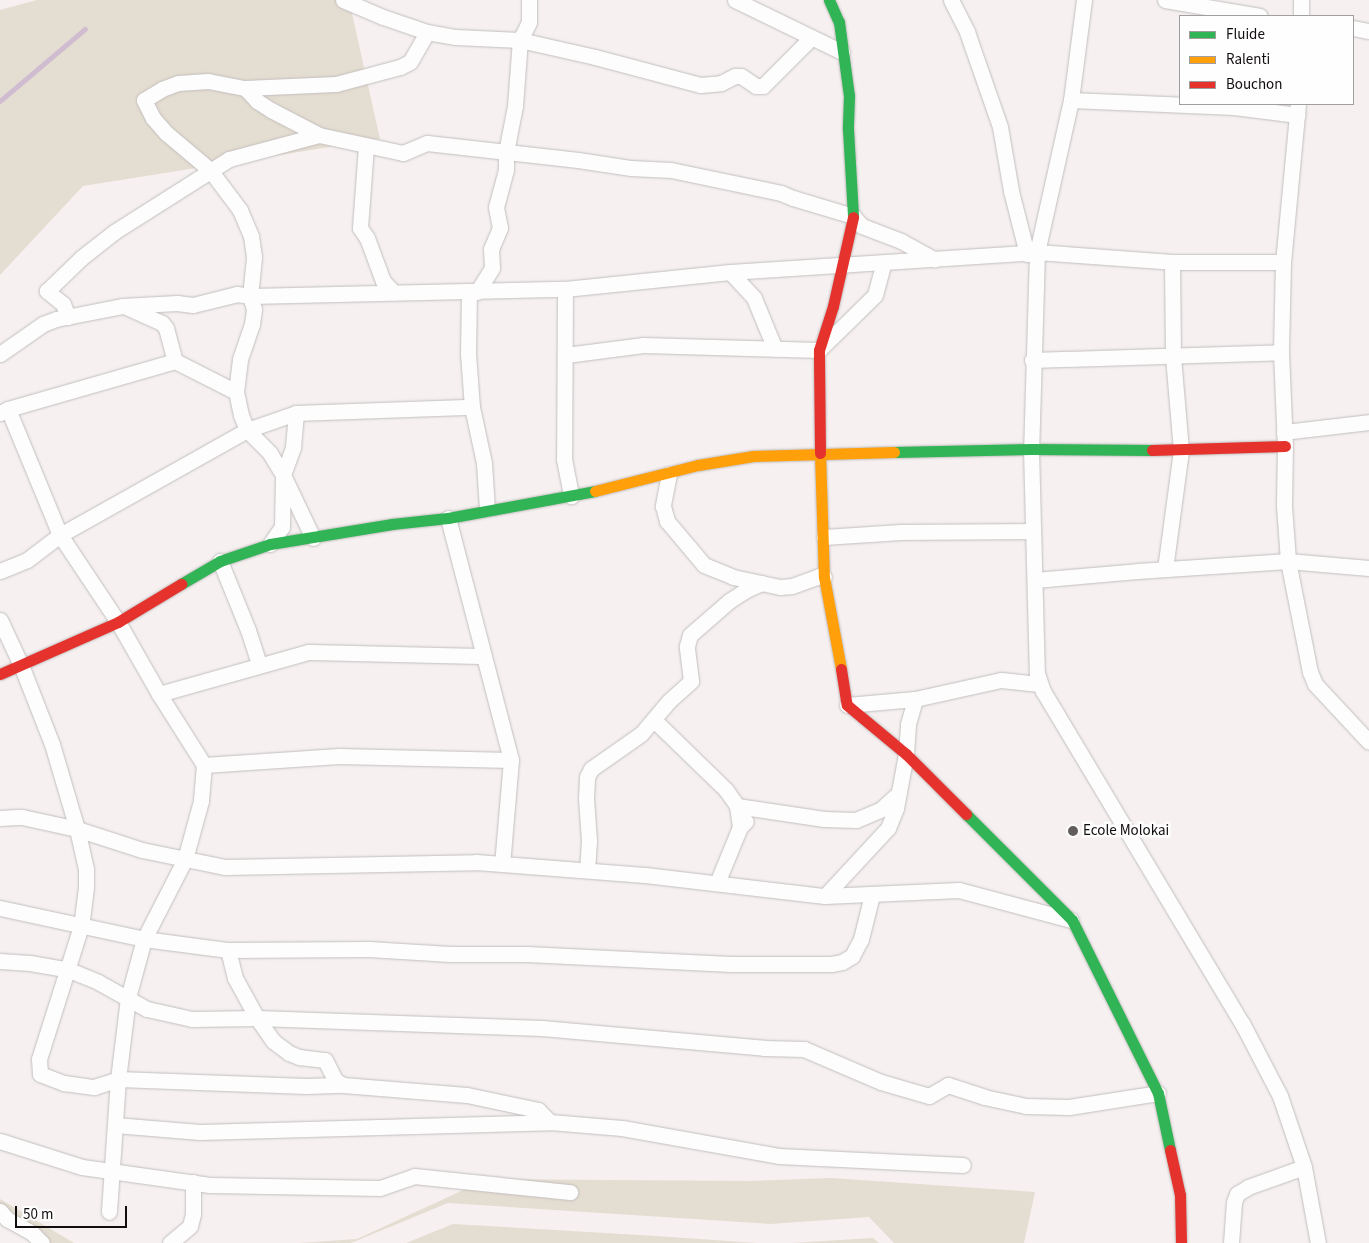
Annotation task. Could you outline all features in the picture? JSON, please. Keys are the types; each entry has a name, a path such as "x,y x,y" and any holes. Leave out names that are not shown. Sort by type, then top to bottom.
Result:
{"street":[{"path":"343,0 383,17 427,32 456,37 520,40 595,57 700,85 721,83 735,76 741,76 756,86 763,86 811,38"},
{"path":"487,509 484,463 472,406 468,353 473,292 492,268 492,249 500,228 496,207 506,169 506,152 515,106 520,40 528,22 529,0"},
{"path":"735,0 842,52"},
{"path":"829,0 838,22 848,96 853,216 842,266 819,350 820,454 824,577 847,705 906,754 1072,920 1158,1093 1180,1195 1181,1243"},
{"path":"951,0 967,32 1000,127 1011,191 1032,253"},
{"path":"1084,0 1072,100 1032,253 1032,531 1039,684 1242,1023 1280,1096 1304,1167 1318,1243"},
{"path":"1165,0 1254,15"},
{"path":"1301,0 1301,15"},
{"path":"1354,28 1369,31"},
{"path":"313,538 284,475 270,453 247,430 236,392 240,358 254,309 250,296 254,257 251,236 240,210 210,170 166,133 153,118 144,100 162,89 178,83 208,81 245,88 336,84 400,67 410,62 427,32"},
{"path":"245,88 257,101 319,135 366,146 403,153 427,143 631,168 671,170 782,192 793,198 853,216 862,226 901,241 934,259"},
{"path":"1072,100 1179,105"},
{"path":"1188,105 1297,110 1283,262 1281,352 1285,439 1284,506 1288,561 1310,672 1315,684 1369,742"},
{"path":"68,317 63,304 47,293 81,258 114,232 210,170 235,157 319,135"},
{"path":"366,146 360,228 370,244 383,282 394,293"},
{"path":"0,354 43,324 68,317 122,306 177,303 193,305 226,296 566,289 730,272 1032,253 1172,262 1283,262"},
{"path":"566,354 643,346 819,350 875,295 884,262"},
{"path":"1165,569 1181,450 1173,356 1172,262"},
{"path":"730,272 754,298 775,349"},
{"path":"566,289 564,459 571,496"},
{"path":"122,306 162,323 166,328 175,361"},
{"path":"1032,360 1281,352"},
{"path":"110,1212 118,1079 128,998 144,939 186,860 201,801 204,765 159,694 118,622 60,535 2,411 175,361 236,392"},
{"path":"0,571 28,560 60,535 247,430 296,413 472,406"},
{"path":"270,544 282,527 284,475 293,447 296,413"},
{"path":"0,674 118,622 220,561 270,544 392,524 448,518 487,509 571,496 669,474 698,465 753,456 1031,449 1181,450 1285,439 1369,422"},
{"path":"669,474 663,506 667,521 704,565 733,577 780,587 792,586 813,578 824,577"},
{"path":"448,518 511,760 502,864"},
{"path":"824,536 901,532 1032,531"},
{"path":"220,561 248,630 259,664"},
{"path":"1035,580 1288,561 1369,568"},
{"path":"587,870 589,841 587,777 596,764 632,741 654,720 669,701 691,681 687,646 690,635 729,601 746,590 762,583"},
{"path":"0,620 21,664 52,744 77,829 86,869 86,887 81,926 39,1059 40,1074 64,1083 94,1087 118,1079 306,1086 343,1085 467,1095 538,1110 550,1122"},
{"path":"159,694 259,664 308,652 483,656"},
{"path":"847,705 916,699 1000,680 1039,684"},
{"path":"825,896 888,828 896,808 906,754 908,724 916,699"},
{"path":"654,720 726,790 737,806 740,827"},
{"path":"204,765 339,756 511,760"},
{"path":"737,806 760,811 767,810 824,819 856,820 880,810 899,793"},
{"path":"717,883 740,827 760,811"},
{"path":"0,818 22,816 77,829 122,845 186,860 238,868 476,862 587,870 825,896 959,890 1072,920"},
{"path":"0,908 144,939 228,950 369,949 450,954 527,954 732,964 831,964 842,962 852,956 861,939 872,894"},
{"path":"228,950 235,978 257,1018 273,1041 299,1058 325,1060 335,1080 343,1085"},
{"path":"0,961 30,963 68,970 147,1009 192,1019 257,1018 542,1028 755,1047 804,1049 881,1082 929,1096 948,1085 984,1098 1026,1106 1069,1107 1158,1093"},
{"path":"115,1125 200,1132 550,1122 622,1128 779,1156 963,1165"},
{"path":"0,1141 64,1162 112,1172 231,1186 380,1188 414,1176 570,1192"},
{"path":"1231,1243 1234,1202 1237,1194 1248,1187 1304,1167"},
{"path":"170,1243 190,1226 193,1214 193,1182"},
{"path":"0,1211 7,1219 32,1233 42,1243"}],"shaded area":[{"path":"37,0 349,0 380,139 83,186 0,275 0,10"},
{"path":"831,1178 1035,1192 1024,1243 894,1243 869,1217 770,1224 448,1203 351,1243 299,1243 357,1239 487,1179 751,1181"},
{"path":"0,1199 74,1243 45,1243 0,1211"},
{"path":"453,1224 656,1236 757,1243 406,1243"},
{"path":"873,1238 879,1243 791,1243"}],"waterway":[{"path":"0,101 85,29"}],"traffic: fast":[{"path":"829,0 839,22 849,96 848,129 853,217"},
{"path":"894,452 1031,449 1152,450"},
{"path":"181,584 220,561 270,544 392,524 448,518 595,491"},
{"path":"966,814 1072,920 1158,1093 1170,1150"}],"traffic: slow":[{"path":"595,491 698,465 753,456 894,452"},
{"path":"820,453 824,577 841,669"}],"traffic: jam":[{"path":"820,453 819,350 833,306 853,217"},
{"path":"1152,450 1285,446"},
{"path":"0,674 118,622 181,584"},
{"path":"841,669 847,705 906,754 966,814"},
{"path":"1170,1150 1180,1195 1181,1243"}],"place":[{"name":"Ecole Molokai","path":"1073,831"}]}
